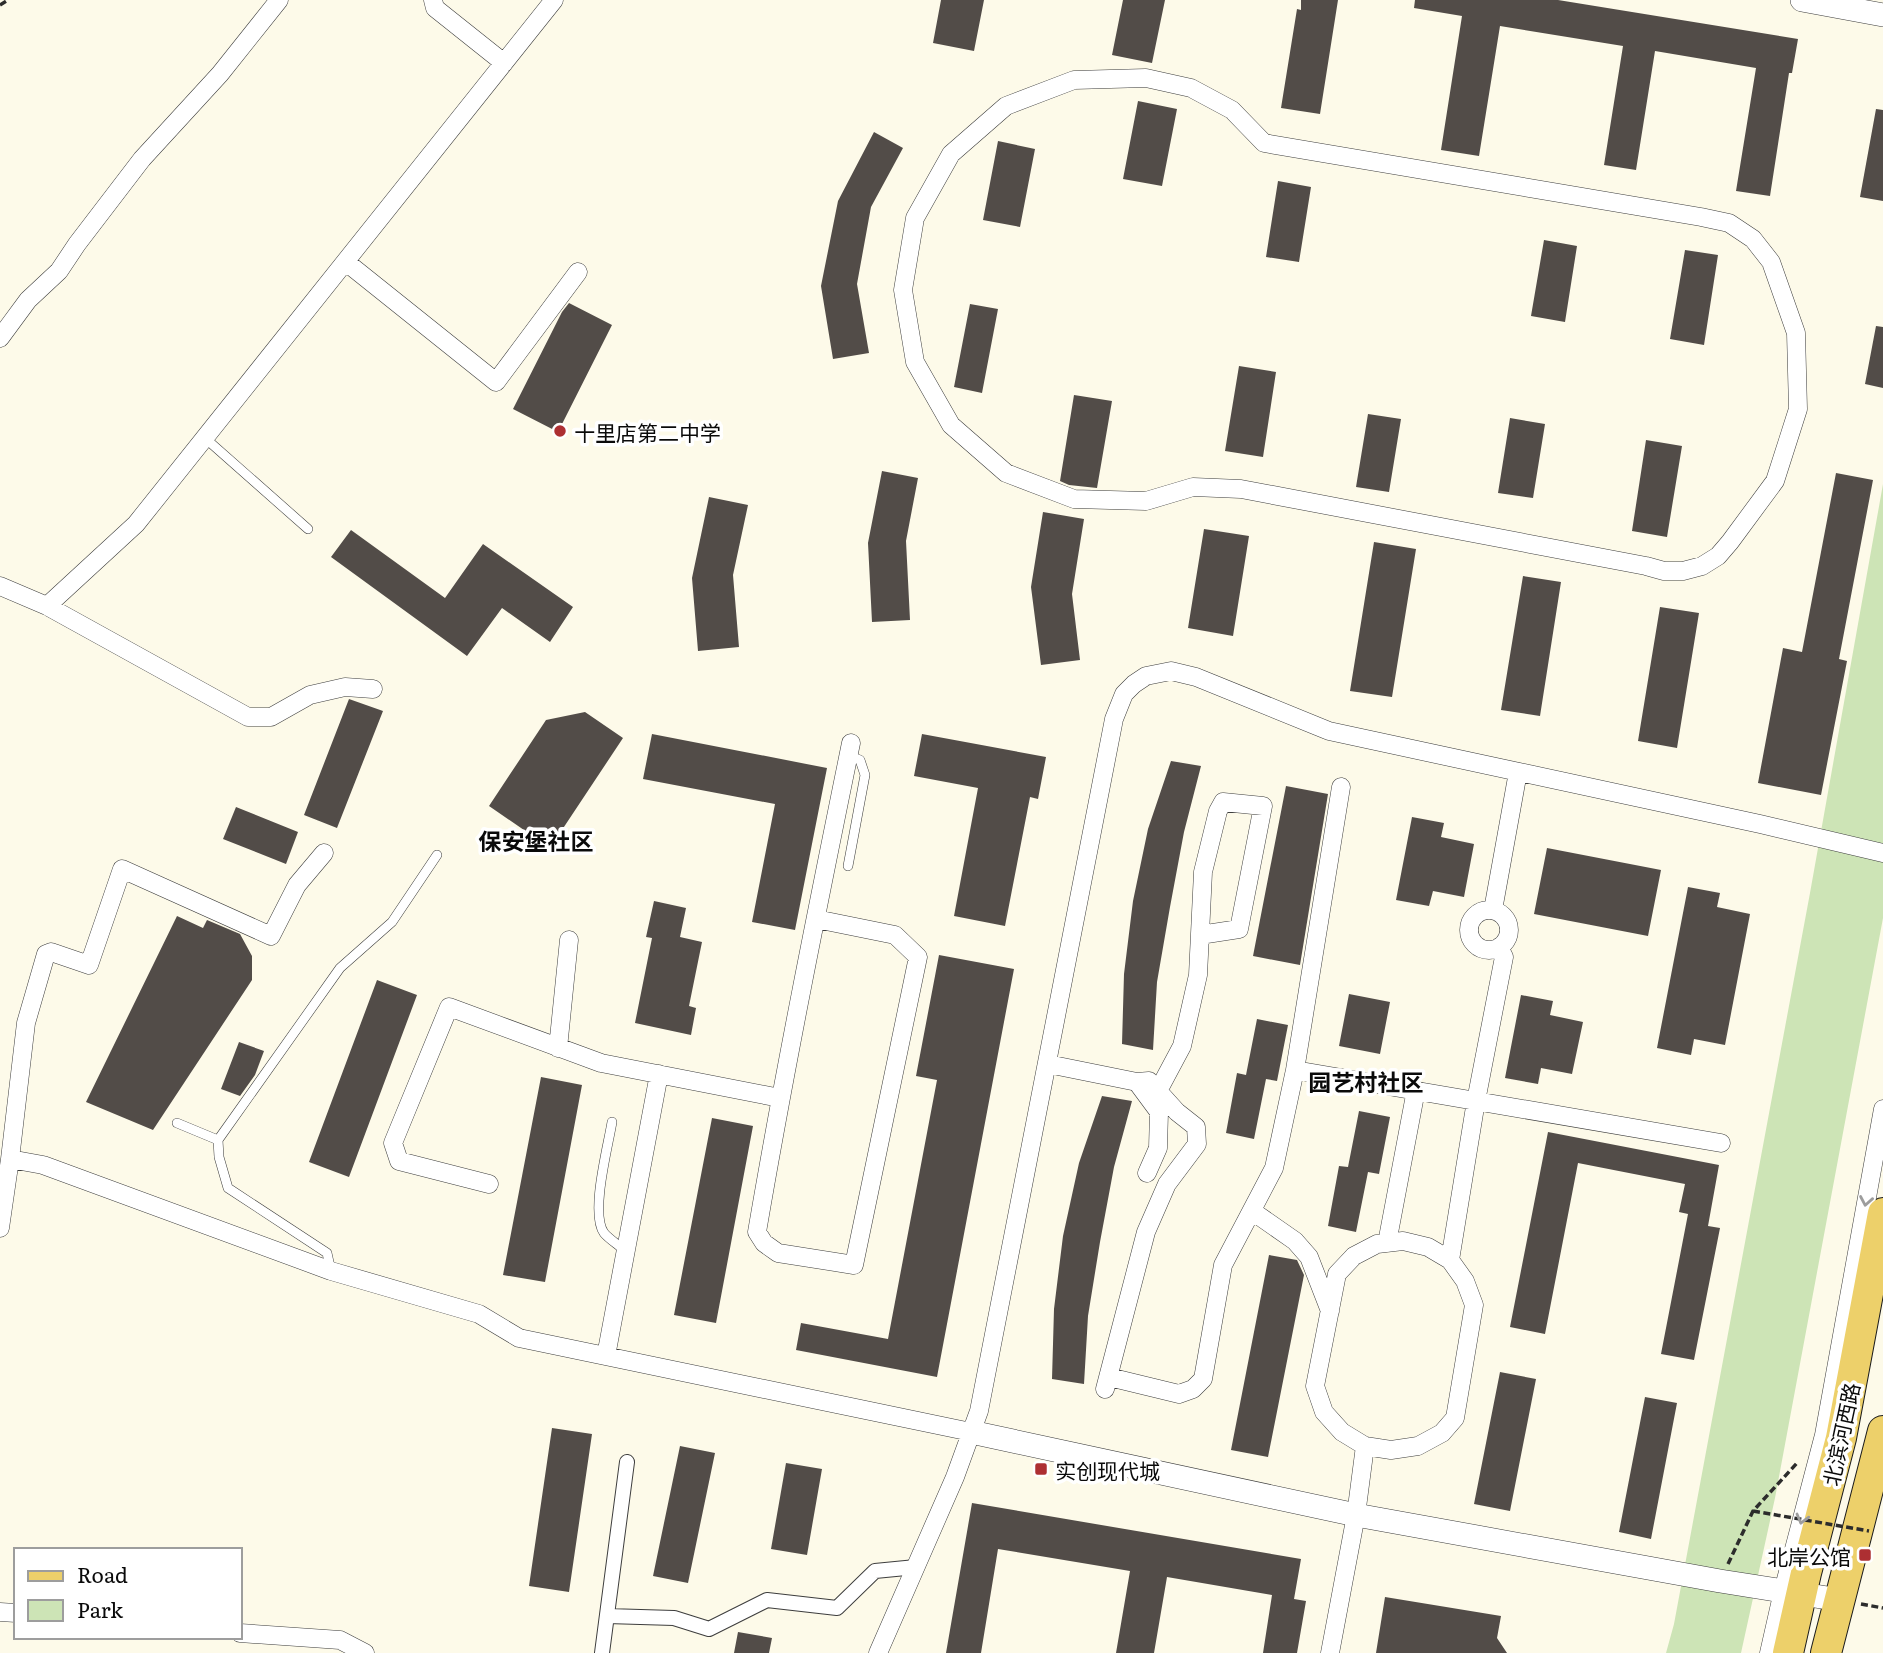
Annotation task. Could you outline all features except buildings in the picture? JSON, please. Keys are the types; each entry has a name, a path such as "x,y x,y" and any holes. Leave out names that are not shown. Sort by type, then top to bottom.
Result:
{"main road":[{"name":"北滨河西路","path":"1787,1653 1792,1592 1841,1438 1883,1213"},
{"name":"北滨河西路","path":"1826,1653 1883,1431"},
{"path":"1792,1592 1811,1609 1818,1653"}],"street":[{"path":"0,338 27,300 59,271 142,159 220,74 279,0"},
{"path":"433,0 436,8 504,63"},
{"path":"47,606 136,524 554,0"},
{"path":"1801,0 1883,15"},
{"path":"1146,78 1191,88 1232,110 1265,143 1729,223 1754,239 1771,262 1796,333 1798,409 1775,481 1718,556 1702,566 1683,571 1664,571 1646,566 1241,489 1192,487 1146,501 1074,499 1006,473 951,425 915,362 903,290 915,218 951,154 1006,106 1074,80 1146,78"},
{"path":"346,262 496,382 578,272"},
{"path":"0,586 47,606 248,717 271,717 310,695 345,687 373,689"},
{"path":"878,1653 955,1478 979,1410 1114,719 1124,694 1134,684 1146,676 1171,671 1196,677 1329,731 1883,853"},
{"path":"816,919 895,934 918,957 854,1265 778,1253 764,1243 757,1232 780,1098 849,749"},
{"path":"1493,910 1518,772"},
{"path":"1048,1064 1137,1082 1149,1081 1177,1112 1196,1127 1197,1144 1167,1184 1146,1232 1107,1383 1179,1394 1193,1389 1203,1379 1223,1265 1274,1168 1295,1070 1341,787"},
{"path":"1158,1091 1182,1046 1198,975 1203,872 1218,811 1223,802 1263,806 1239,929 1200,934"},
{"path":"0,1228 26,1023 46,954 51,952 89,965 122,869 271,936 298,885 324,853"},
{"path":"1493,910 1506,919 1508,934 1499,947 1484,950 1472,941 1469,926 1478,913 1493,910"},
{"path":"558,1048 569,940"},
{"path":"1450,1260 1476,1101 1504,957 1499,947"},
{"path":"489,1184 399,1161 393,1143 449,1007 601,1063 780,1098"},
{"path":"1295,1070 1721,1143"},
{"path":"606,1356 659,1074"},
{"path":"1137,1082 1159,1112 1158,1148 1147,1173"},
{"path":"1387,1243 1416,1090"},
{"path":"1769,1653 1792,1592 1824,1435 1883,1109"},
{"path":"10,1159 43,1165 331,1271 479,1314 519,1338 1356,1515 1840,1600"},
{"path":"1252,1211 1295,1241 1309,1257 1330,1311"},
{"path":"1403,1241 1428,1247 1450,1260 1465,1281 1474,1305 1455,1418 1442,1433 1418,1446 1391,1450 1365,1446 1342,1432 1324,1412 1315,1386 1337,1274 1354,1256 1377,1244 1387,1243 1403,1241"},
{"path":"1330,1653 1356,1515 1365,1446"},
{"path":"602,1653 627,1462"},
{"path":"607,1616 674,1618 709,1629 767,1600 837,1608 875,1571 916,1567"},
{"path":"242,1633 340,1640 365,1653"}],"lane":[{"path":"205,438 308,529"},
{"path":"848,866 865,775 860,760 849,749"},
{"path":"331,1271 327,1253 228,1188 219,1157 218,1140 340,968 392,922 437,855"},
{"path":"177,1122 218,1140"},
{"path":"612,1122 598,1202 599,1223 605,1233 625,1251"}],"path":[{"path":"0,5 8,0"},
{"path":"1720,1581 1753,1511 1824,1435"},
{"path":"1753,1511 1869,1531"}],"green space":[{"path":"1883,484 1883,918 1775,1498 1741,1653 1666,1653 1674,1624 1810,893"}],"place":[{"name":"十里店第二中学","path":"560,431"},
{"name":"实创现代城","path":"1041,1469"},
{"name":"北岸公馆","path":"1865,1555"}],"district":[{"name":"保安堡社区","path":"536,840"},
{"name":"园艺村社区","path":"1366,1081"}]}
